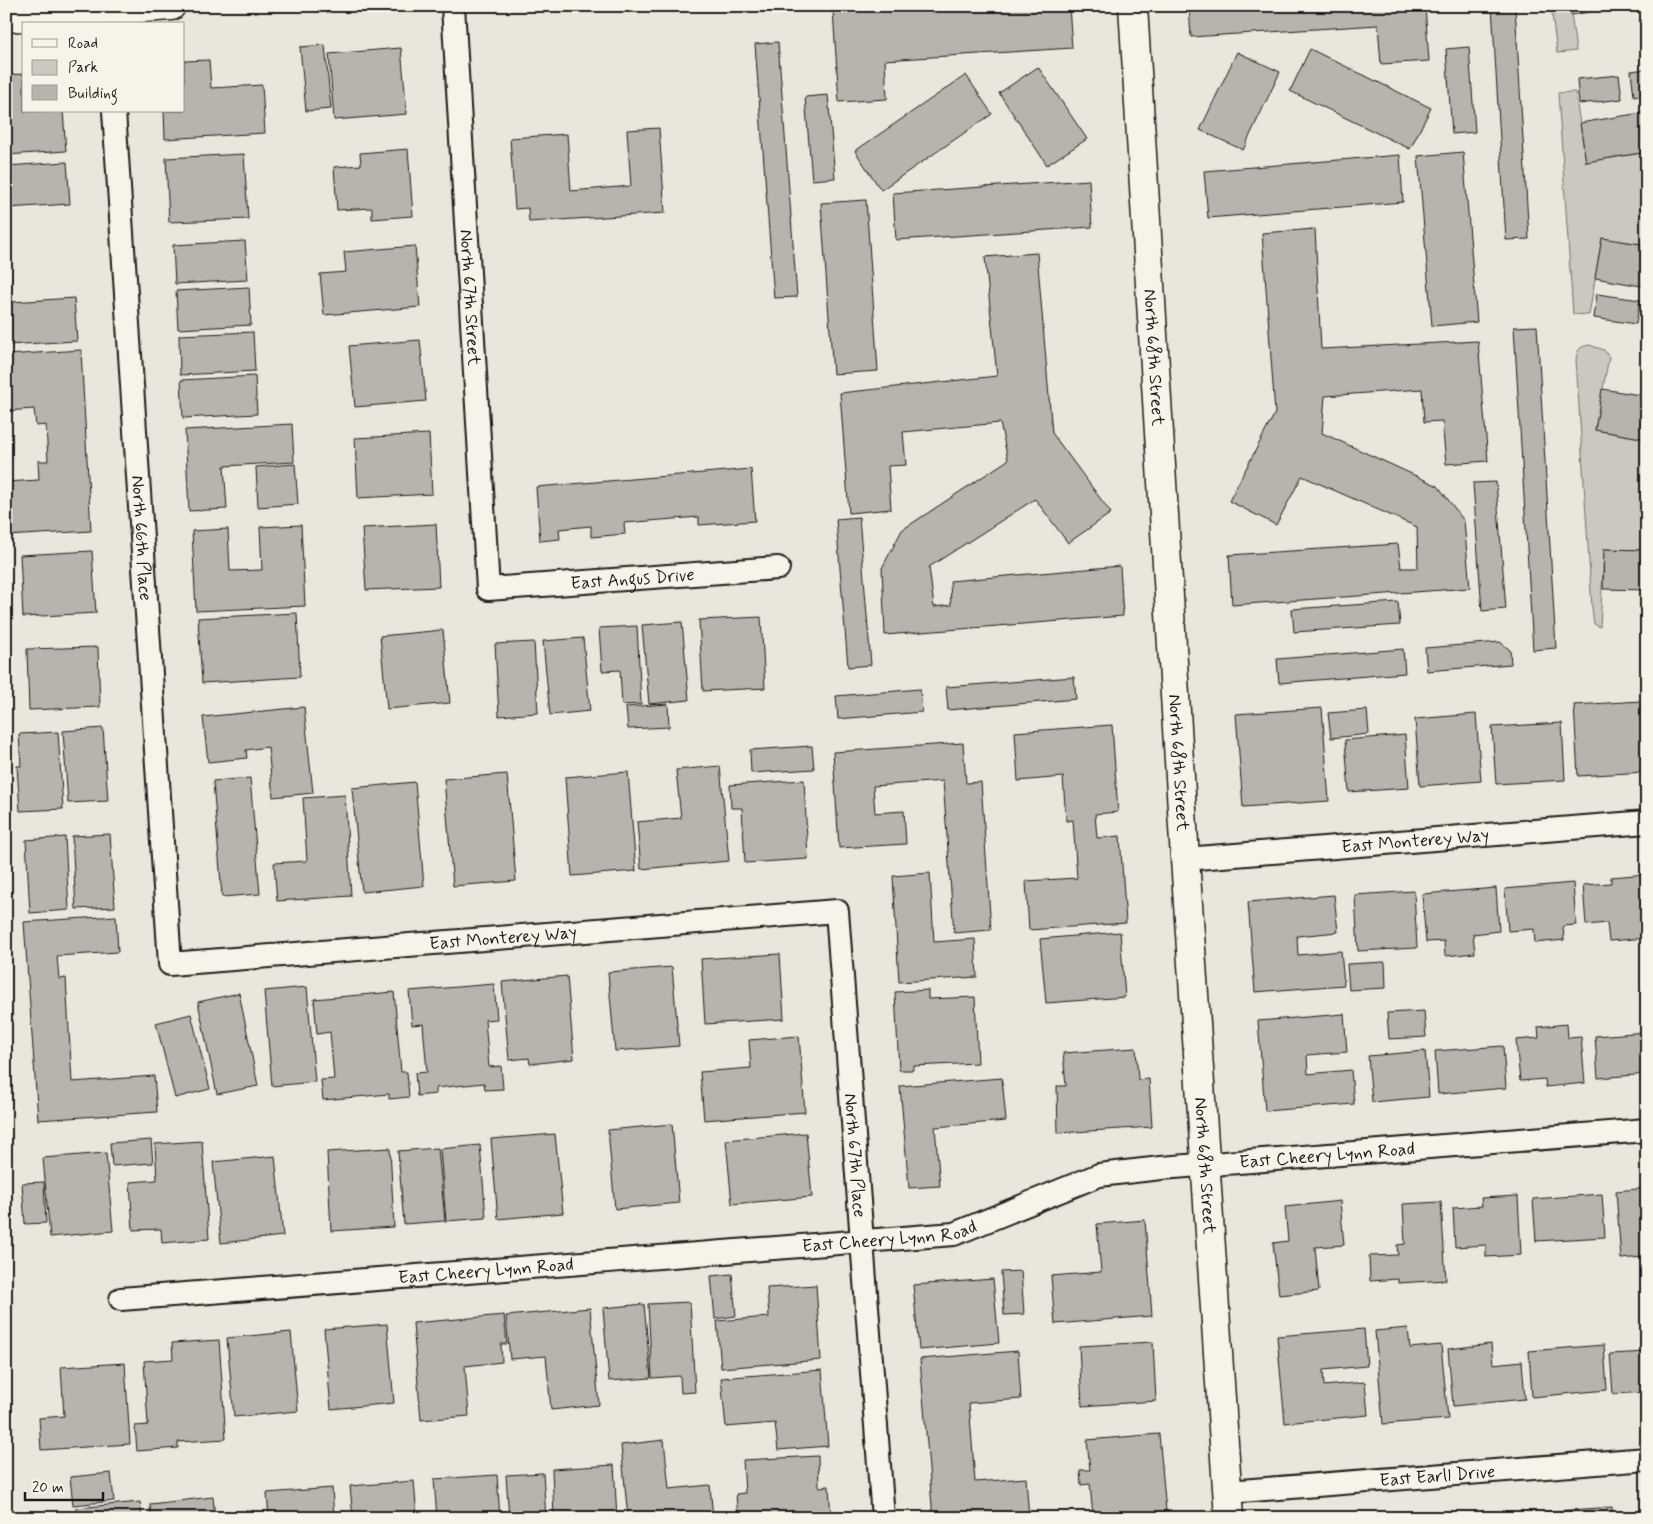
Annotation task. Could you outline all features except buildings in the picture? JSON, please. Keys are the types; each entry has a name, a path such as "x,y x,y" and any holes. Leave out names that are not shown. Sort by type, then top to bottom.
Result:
{"main road":[{"path":"6,18 108,18 171,6"},
{"name":"North 68th Street","path":"1133,6 1185,859 1228,1505"}],"street":[{"name":"North 67th Street","path":"453,6 488,589"},
{"name":"North 66th Place","path":"114,112 170,964"},
{"name":"East Angus Drive","path":"488,589 778,568"},
{"name":"East Monterey Way","path":"1185,859 1647,822"},
{"name":"East Monterey Way","path":"170,964 837,911"},
{"name":"North 67th Place","path":"837,911 882,1518"},
{"name":"East Cheery Lynn Road","path":"121,1299 954,1234 1099,1176 1206,1165 1647,1130"},
{"name":"East Earll Drive","path":"1228,1505 1647,1459"}],"green space":[{"path":"1551,6 1570,6 1576,51 1557,53"},
{"path":"1575,92 1586,162 1647,152 1647,245 1602,238 1589,315 1573,314 1558,93"},
{"path":"1589,345 1604,350 1609,357 1595,430 1647,439 1647,550 1604,549 1600,627 1594,624 1592,608 1576,360 1579,350"}]}
